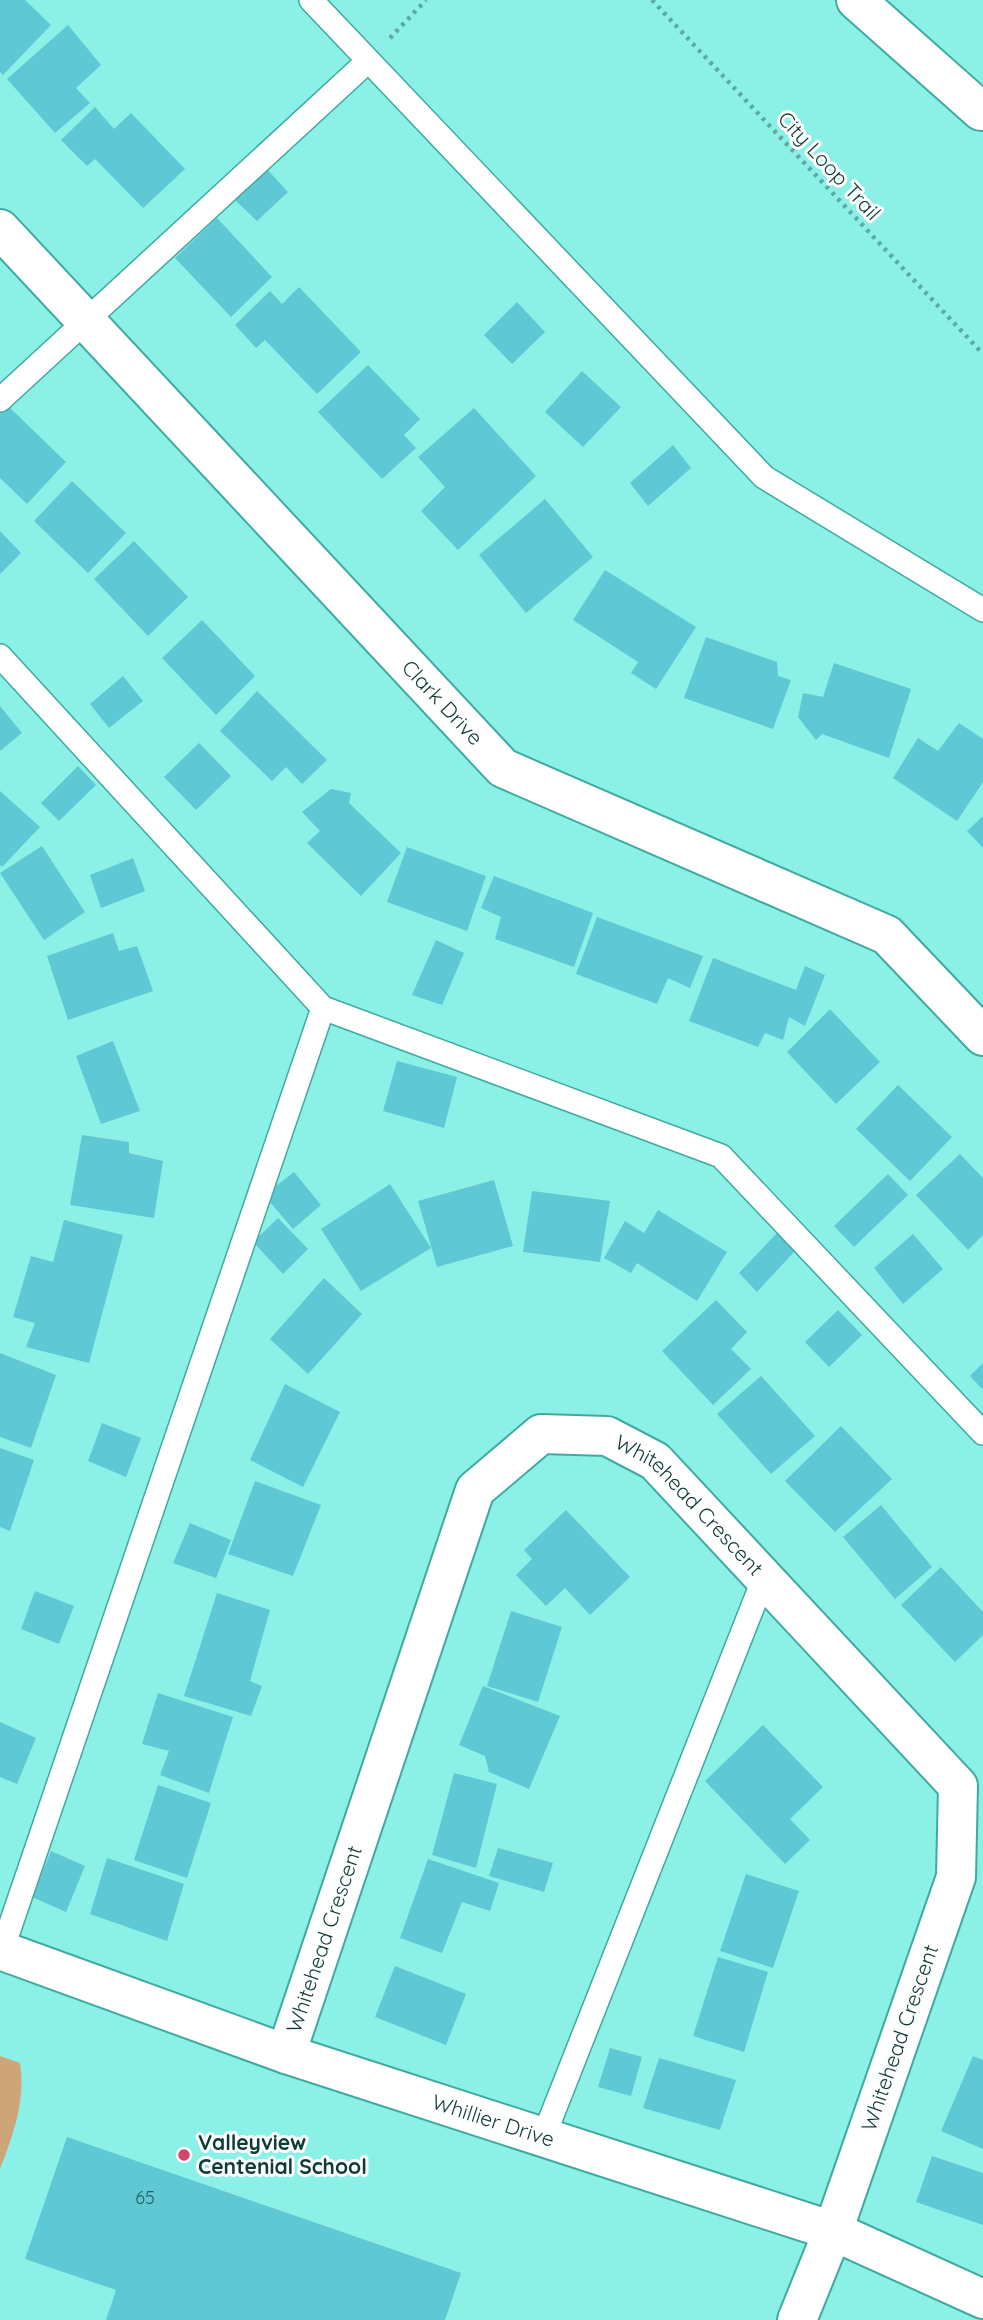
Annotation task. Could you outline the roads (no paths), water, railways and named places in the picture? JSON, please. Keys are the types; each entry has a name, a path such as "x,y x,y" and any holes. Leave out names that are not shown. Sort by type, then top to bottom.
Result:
{"street":[{"path":"856,0 982,112"},
{"path":"888,0 982,112"},
{"name":"Clark Drive","path":"0,229 503,768 887,935 983,1036"},
{"name":"Whitehead Crescent","path":"286,2054 475,1490 541,1434 607,1436 655,1461 958,1786 956,1877 833,2231 797,2320"},
{"name":"Whillier Drive","path":"1,1950 286,2054 833,2231 983,2299"}],"lane":[{"path":"311,0 764,477 983,610"},
{"path":"0,400 368,61"},
{"path":"0,656 323,1008 721,1156 983,1433"},
{"path":"1,1950 323,1008"},
{"path":"543,2138 764,1578"}],"place":[{"name":"Valleyview Centenial School","path":"184,2155"}]}
